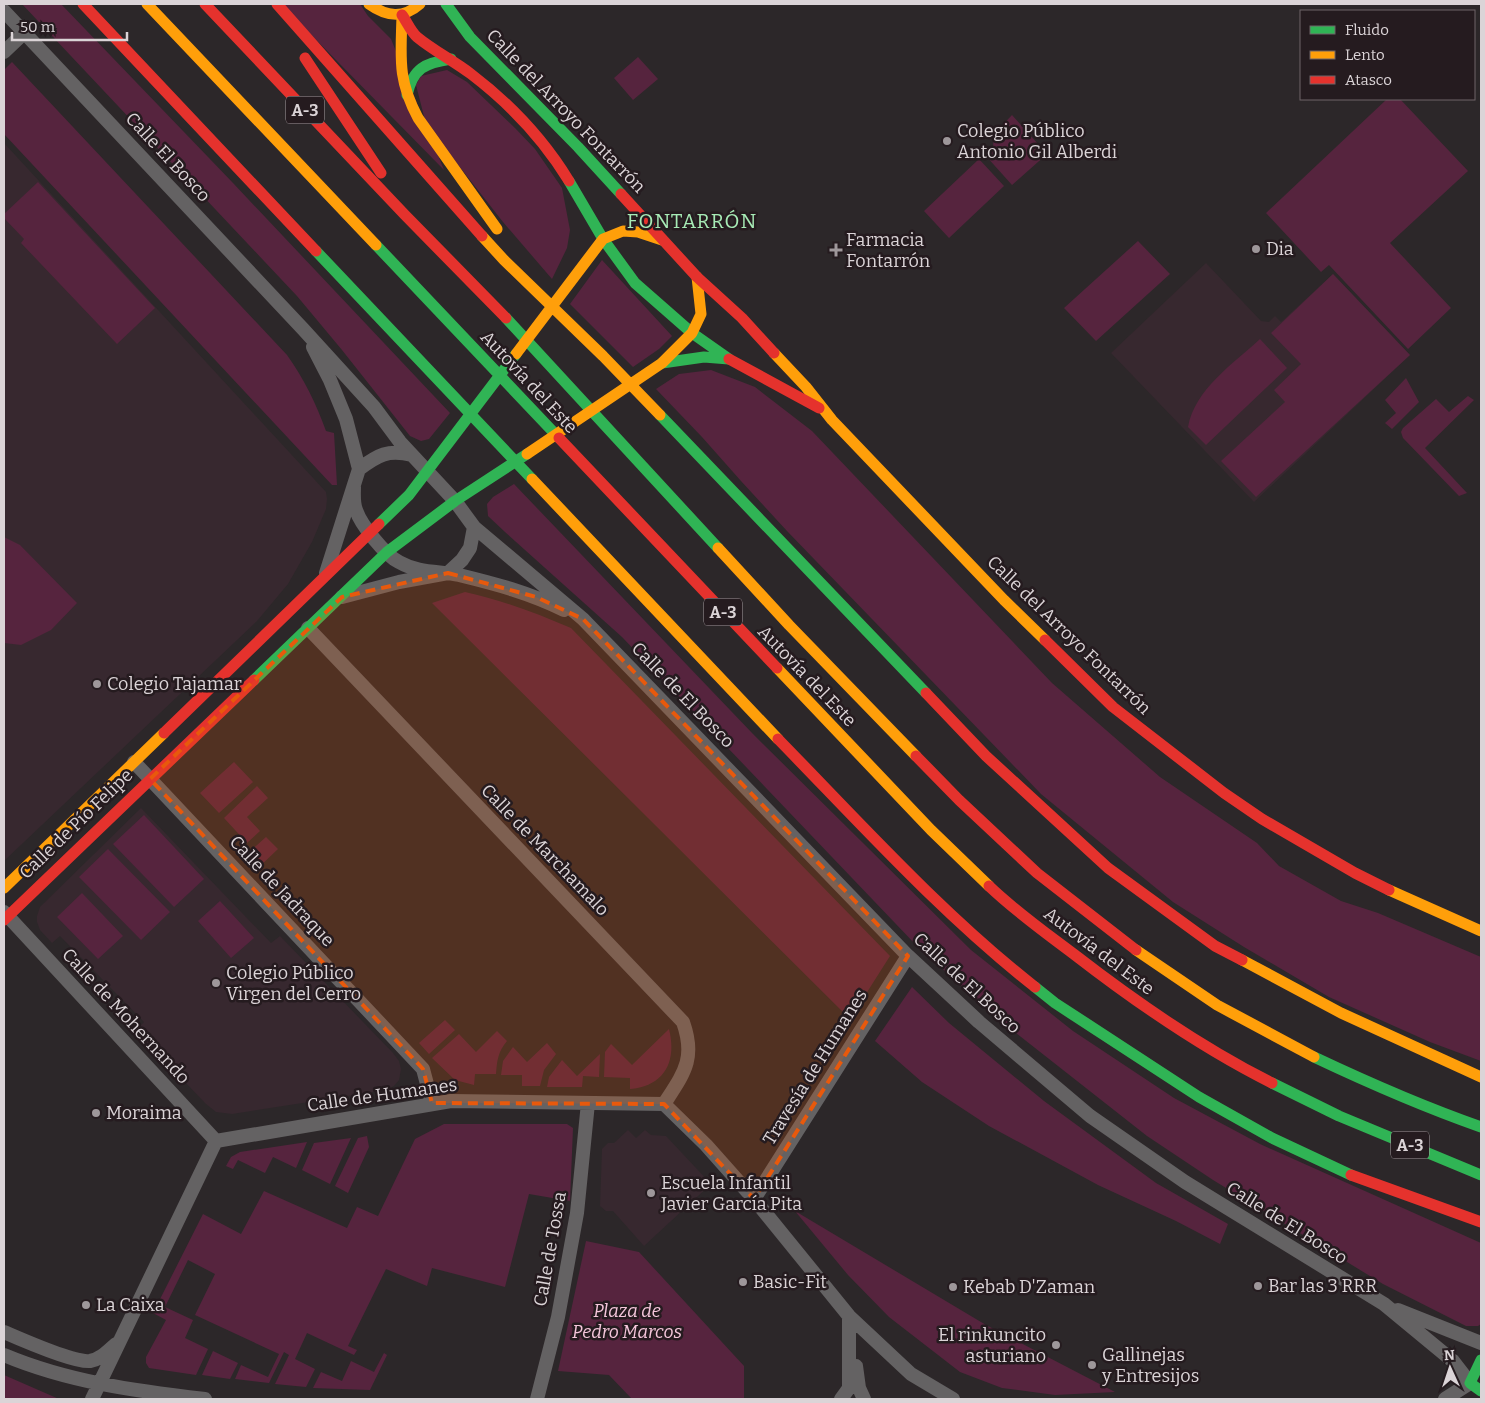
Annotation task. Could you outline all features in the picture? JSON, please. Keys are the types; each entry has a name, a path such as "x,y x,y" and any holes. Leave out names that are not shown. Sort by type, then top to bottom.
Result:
{"main road":[{"path":"83,4 725,684 943,906 1012,969 1055,1003 1199,1097 1272,1138 1448,1221 1481,1234"},
{"name":"Autovía del Este","path":"147,4 924,823 1011,907 1110,982 1203,1045 1270,1082 1339,1116 1481,1175"},
{"name":"Autovía del Este","path":"205,4 405,216 505,317 789,625 958,800 1037,873 1137,951 1217,1005 1294,1047 1376,1086 1481,1127"},
{"path":"265,4 324,85 380,171 405,216"},
{"path":"277,4 504,260 603,356 774,535 842,603 986,756 1108,868 1215,946 1341,1013 1481,1077"},
{"path":"369,4 378,11 391,15 402,15 413,11 420,4"},
{"name":"Calle del Arroyo Fontarrón","path":"446,4 470,37 578,146 697,277 742,318 806,387 823,410 1004,600 1113,707 1224,793 1262,819 1355,873 1406,899 1481,931"},
{"path":"402,15 402,69 407,95 418,118 504,240"},
{"name":"Calle del Arroyo Fontarrón","path":"402,15 416,36 471,74 503,101 541,141 560,166 603,239 635,283 692,333 730,359 823,410"},
{"path":"407,95 414,74 424,65 435,61 451,59"},
{"path":"582,201 586,229"},
{"name":"Calle del Arroyo Fontarrón","path":"603,239 622,231 630,231 664,241"},
{"path":"577,272 603,239"},
{"path":"577,272 586,244"},
{"path":"516,255 603,356"},
{"name":"Calle de Pío Felipe","path":"4,888 409,495 577,272"},
{"path":"662,363 692,333 701,314 697,277"},
{"name":"Calle del Arroyo Fontarrón","path":"662,363 704,357 730,359"},
{"name":"Calle de Pío Felipe","path":"5,916 342,597 387,552 455,501 662,363"},
{"path":"1357,1178 1481,1222"},
{"path":"1476,1387 1481,1360"}],"street":[{"name":"Calle El Bosco","path":"4,11 303,329 374,407 412,455"},
{"path":"4,52 24,33"},
{"name":"Calle El Bosco","path":"303,329 330,380 346,419 359,469"},
{"path":"359,469 384,454 397,452 412,455 455,501 474,527 470,548 462,560 448,573"},
{"name":"Calle de Pío Felipe","path":"325,576 359,469"},
{"name":"Calle de Pío Felipe","path":"354,487 355,508 362,524 387,552 399,562 423,572 448,573"},
{"name":"Calle de El Bosco","path":"474,527 583,619 908,956 979,1022 1090,1116 1185,1182 1384,1304 1453,1361 1476,1387"},
{"name":"Calle de Pío Felipe","path":"342,597 399,582 448,573"},
{"name":"Calle de El Bosco","path":"448,573 491,583 536,597 583,619"},
{"name":"Calle de Marchamalo","path":"308,628 683,1022 688,1037 690,1053 684,1070 664,1104"},
{"name":"Calle de Pío Felipe","path":"134,762 150,779"},
{"name":"Calle de Jadraque","path":"150,779 423,1069 432,1103"},
{"name":"Calle de Mohernando","path":"5,916 216,1141"},
{"name":"Travesía de Humanes","path":"754,1199 908,956"},
{"name":"Calle de Humanes","path":"216,1141 451,1101 664,1104"},
{"name":"Calle de Tossa","path":"537,1399 558,1317 577,1213 588,1103"},
{"path":"664,1104 706,1145 754,1199 849,1316 911,1374 953,1399"},
{"path":"92,1399 216,1141"},
{"name":"Calle de El Bosco","path":"1384,1304 1481,1343"},
{"path":"841,1399 848,1388 849,1316"},
{"path":"849,1316 859,1388 864,1399"},
{"path":"4,1332 63,1355 88,1361 101,1357 120,1340"},
{"path":"4,1356 58,1375 99,1384 205,1399"},
{"path":"88,1361 96,1370 99,1384"},
{"path":"1445,1399 1476,1387"}],"highlighted area":[{"path":"448,573 536,597 583,619 908,956 754,1199 664,1104 432,1103 423,1069 150,779 342,597"}],"shaded area":[{"path":"4,143 326,492 327,499 326,509 312,542 288,584 257,621 4,861"},
{"path":"1206,263 1261,321 1269,322 1275,316 1281,322 1333,274 1410,355 1254,502 1111,353"},
{"name":"Colegio Público Virgen del Cerro","path":"141,808 271,943 280,936 393,1053 399,1061 401,1069 399,1080 394,1086 386,1090 232,1114 216,1112 136,1031 144,1022 60,936 52,943 40,930 37,916 40,907"},
{"name":"Escuela Infantil Javier García Pita","path":"628,1130 636,1138 645,1130 651,1135 666,1136 711,1184 644,1246 613,1211 606,1211 600,1206 602,1149 608,1143 614,1143"}],"green space":[{"path":"22,4 61,4 450,413 429,439 421,441 410,436 297,296"},
{"path":"281,4 360,4 368,16 391,39 444,170"},
{"path":"638,57 658,79 633,100 614,78"},
{"path":"12,62 287,355 309,392 326,431 334,433 337,485 332,485 4,134 4,70"},
{"path":"447,70 467,82 515,128 535,149 562,188 570,230 567,248 552,279 503,222 426,124 416,85 421,76"},
{"path":"1386,100 1401,100 1468,171 1390,243 1451,308 1408,349 1329,265 1321,272 1266,213"},
{"path":"1012,115 1047,154 1012,185 986,156 993,147 994,134"},
{"path":"979,159 1004,186 949,238 924,211"},
{"path":"38,182 155,308 117,344 21,243 24,239 4,218 4,214"},
{"path":"1138,241 1170,274 1096,341 1064,308"},
{"path":"602,260 672,336 659,349 633,367 570,304"},
{"path":"1333,274 1410,355 1256,497 1221,461 1285,402 1274,390 1301,364 1271,333"},
{"path":"1260,339 1287,368 1206,445 1188,427 1198,401 1216,378"},
{"path":"711,370 755,387 812,431 1052,683 1160,777 1257,843 1279,866 1341,901 1378,913 1481,957 1481,1061 1430,1042 1329,997 1244,947 1173,902 1041,794 787,531 656,389 679,374"},
{"path":"1406,378 1419,402 1392,429 1385,423 1396,413 1385,400"},
{"path":"1468,396 1474,400 1425,448 1467,493 1459,496 1403,438 1401,432 1403,428 1436,399 1449,412"},
{"path":"514,484 753,734 971,950 1073,1031 1174,1098 1260,1144 1481,1243 1481,1324 1478,1326 1466,1326 1383,1284 1213,1180 1147,1136 1002,1022 916,945 622,637 488,516 487,504 493,497"},
{"path":"4,537 20,545 77,603 51,630 21,645 4,643"},
{"path":"465,592 519,607 571,628 890,956 850,1019 432,603"},
{"path":"234,762 253,782 219,813 200,793"},
{"path":"257,786 268,798 247,817 260,831 247,843 224,818"},
{"path":"144,815 204,879 174,907 113,844"},
{"path":"266,837 278,849 257,869 245,856"},
{"path":"108,849 170,912 141,940 79,877"},
{"path":"82,893 123,936 98,959 57,917"},
{"path":"220,901 254,938 231,958 198,921"},
{"path":"912,987 949,1023 1044,1101 1156,1183 1228,1224 1220,1244 1176,1221 1098,1185 989,1126 922,1082 875,1041"},
{"path":"445,1020 455,1030 429,1054 419,1043"},
{"path":"669,1029 671,1051 669,1061 666,1070 652,1083 630,1089 630,1078 604,1077 605,1052 611,1044 632,1065"},
{"path":"497,1031 507,1041 498,1056 496,1074 475,1074 474,1085 455,1080 432,1058 459,1034 476,1052"},
{"path":"547,1043 556,1054 544,1070 540,1086 522,1086 522,1075 501,1075 503,1061 513,1047 527,1062"},
{"path":"600,1054 599,1077 583,1076 582,1087 547,1087 549,1077 562,1060 577,1076"},
{"path":"444,1124 567,1124 573,1128 570,1201 529,1194 505,1287 432,1268 427,1286 386,1269 348,1346 357,1350 354,1355 307,1333 295,1359 315,1369 306,1387 275,1384 289,1355 284,1352 269,1383 235,1379 241,1365 268,1377 279,1354 195,1315 215,1274 188,1260 165,1307 193,1320 185,1338 208,1349 196,1375 149,1368 146,1363 146,1357 166,1320 153,1313 203,1214 241,1234 264,1191 347,1228 357,1207 378,1216 415,1139"},
{"path":"367,1136 369,1147 348,1193 335,1186 358,1138"},
{"path":"351,1138 330,1184 302,1170 314,1143"},
{"path":"307,1142 296,1168 273,1157 265,1173 238,1160 233,1169 226,1166 231,1157 240,1152"},
{"path":"795,1211 986,1325 1115,1392 1055,1395 1002,1388 960,1372 889,1317 848,1275"},
{"name":"Plaza de Pedro Marcos","path":"586,1241 639,1252 744,1366 744,1399 632,1399 609,1375 558,1371"},
{"path":"213,1351 238,1363 230,1379 202,1375"},
{"path":"384,1353 387,1355 370,1390 313,1388 321,1372 342,1381 351,1361 374,1372"},
{"path":"4,1375 59,1399 4,1399"}],"traffic: fast":[{"path":"446,4 470,37 578,147 621,194"},
{"path":"407,95 413,79 422,68 451,59"},
{"path":"569,181 603,239 635,283 692,333 729,359"},
{"path":"376,245 559,438"},
{"path":"316,251 532,479"},
{"path":"506,318 718,548"},
{"path":"379,524 409,495 516,354"},
{"path":"662,363 704,357 729,359"},
{"path":"660,415 926,693"},
{"path":"254,680 387,552 455,501 527,454"},
{"path":"1035,987 1055,1003 1199,1097 1272,1138 1351,1175"},
{"path":"1314,1057 1397,1094 1481,1127"},
{"path":"1272,1083 1339,1116 1481,1175"},
{"path":"1481,1360 1470,1383 1481,1391"}],"traffic: slow":[{"path":"147,4 376,245"},
{"path":"369,4 389,14 401,14 414,9 420,4"},
{"path":"402,15 403,79 411,104 418,118 497,229"},
{"path":"516,354 603,239 623,231 638,232 662,240"},
{"path":"482,236 660,415"},
{"path":"527,454 662,363 692,333 701,314 697,277"},
{"path":"774,353 806,387 832,420 1004,600 1045,640"},
{"path":"532,479 778,739"},
{"path":"718,548 789,625 916,756"},
{"path":"777,668 931,830 989,886"},
{"path":"4,888 164,733"},
{"path":"1389,890 1481,931"},
{"path":"1136,950 1217,1005 1314,1057"},
{"path":"1242,960 1341,1013 1481,1077"}],"traffic: jam":[{"path":"83,4 316,251"},
{"path":"205,4 405,215 506,318"},
{"path":"277,4 482,236"},
{"path":"402,15 417,37 471,74 499,97 537,137 569,181"},
{"path":"305,58 381,173"},
{"path":"621,194 697,277 742,318 774,353"},
{"path":"729,359 819,408"},
{"path":"559,438 777,668"},
{"path":"164,733 379,524"},
{"path":"1045,640 1113,707 1224,793 1262,819 1355,873 1389,890"},
{"path":"4,920 254,680"},
{"path":"926,693 986,756 1108,868 1215,946 1242,960"},
{"path":"778,739 871,836 935,899 1035,987"},
{"path":"916,756 959,800 1037,873 1136,950"},
{"path":"989,886 1031,922 1146,1007 1195,1040 1272,1083"},
{"path":"1351,1175 1481,1222"}],"place":[{"name":"Colegio Público Antonio Gil Alberdi","path":"947,141"},
{"name":"Dia","path":"1256,249"},
{"name":"Farmacia Fontarrón","path":"836,250"},
{"name":"Colegio Tajamar","path":"97,684"},
{"name":"Colegio Público Virgen del Cerro","path":"216,983"},
{"name":"Moraima","path":"96,1113"},
{"name":"Escuela Infantil Javier García Pita","path":"651,1193"},
{"name":"Basic-Fit","path":"743,1282"},
{"name":"Bar las 3 RRR","path":"1258,1286"},
{"name":"Kebab D'Zaman","path":"953,1287"},
{"name":"La Caixa","path":"86,1305"},
{"name":"El rinkuncito asturiano","path":"1056,1345"},
{"name":"Gallinejas y Entresijos","path":"1092,1365"}],"district":[{"name":"FONTARRÓN","path":"692,221"}]}
